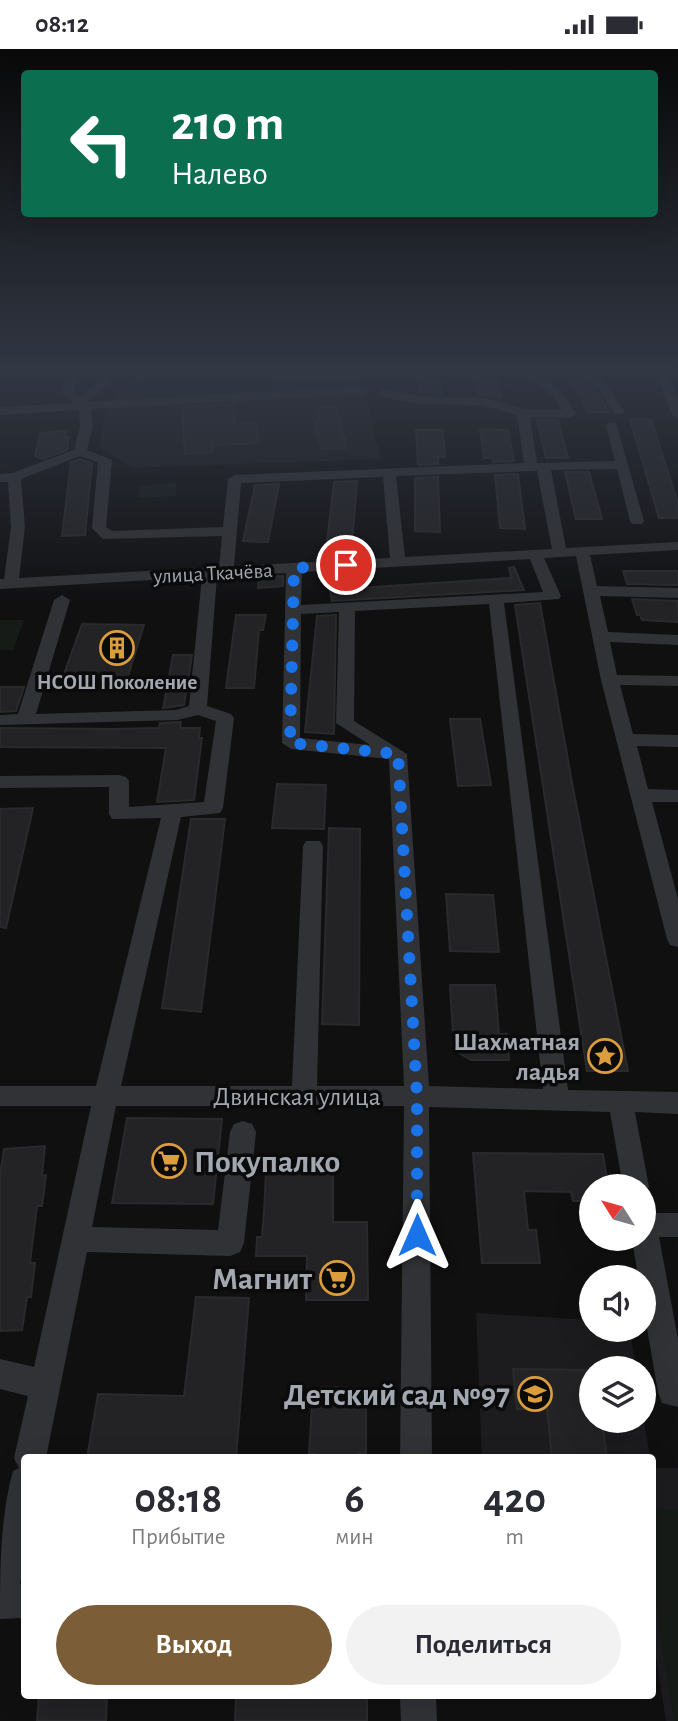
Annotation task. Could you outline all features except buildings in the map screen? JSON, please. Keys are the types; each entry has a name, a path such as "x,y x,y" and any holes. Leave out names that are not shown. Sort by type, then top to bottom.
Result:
{"street":[{"path":"80,452 81,448"},
{"path":"532,448 560,553"},
{"path":"617,448 637,521"},
{"path":"6,584 18,527 7,477 80,452 105,460 99,528 102,534 108,536 229,531"},
{"path":"198,709 203,644 229,531 235,479 389,473 456,467 621,465"},
{"path":"389,473 398,562"},
{"name":"улица Ткачёва","path":"6,584 678,545"},
{"path":"582,551 610,680 640,795 669,869 678,939"},
{"path":"293,610 553,596 536,554"},
{"path":"294,568 290,743 398,754"},
{"path":"591,591 678,593"},
{"path":"511,598 557,1100"},
{"path":"25,719 62,600"},
{"path":"342,607 345,723 398,754"},
{"path":"600,637 678,640"},
{"path":"610,680 678,681"},
{"path":"0,720 177,715 198,709 225,719 213,808 119,814 119,782 0,782"},
{"path":"625,740 678,741"},
{"path":"398,754 417,1096 416,1454"},
{"path":"640,795 678,796"},
{"path":"31,1454 106,1096 172,811"},
{"path":"304,1096 313,846"},
{"name":"Двинская улица","path":"0,1096 417,1096 678,1103"},
{"path":"621,1102 634,1174"},
{"path":"76,1239 230,1243 243,1132"},
{"path":"656,1225 678,1225"},
{"path":"647,1251 673,1392 678,1392"},
{"path":"0,1374 45,1385"},
{"path":"0,1597 21,1496"},
{"path":"0,1602 21,1601"},
{"path":"418,1699 419,1721"}],"shaded area":[{"path":"101,448 378,448 381,459 132,468"},
{"path":"177,483 176,496 138,498 139,485"},
{"path":"0,620 24,620 13,650 0,650"},
{"name":"Детский сад №97","path":"476,1313 579,1319 579,1342 632,1342 634,1356 579,1356 579,1433 646,1433 649,1454 482,1454"},
{"path":"656,1468 678,1468 678,1721 666,1721 656,1657"},
{"path":"656,1509 678,1510 678,1721 674,1721 656,1609"}],"place":[{"name":"НСОШ Поколение","path":"117,648"},
{"name":"Шахматная ладья","path":"605,1056"},
{"name":"Покупалко","path":"169,1161"},
{"name":"Магнит","path":"337,1278"},
{"name":"Детский сад №97","path":"535,1394"}],"route":[{"path":"346,565 294,568 290,743 398,754 417,1096 417,1235"}]}
